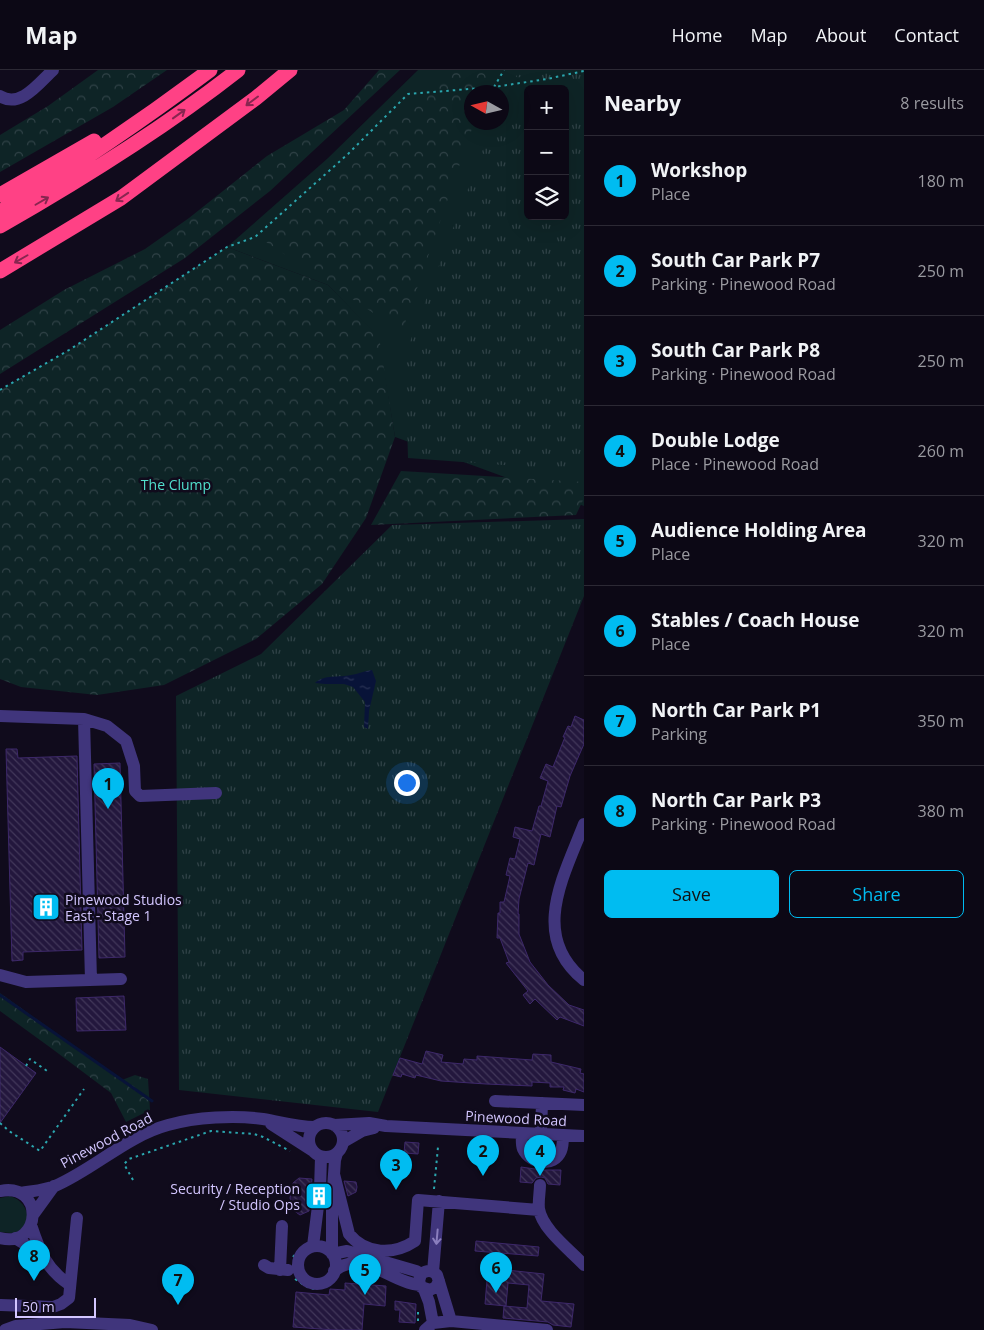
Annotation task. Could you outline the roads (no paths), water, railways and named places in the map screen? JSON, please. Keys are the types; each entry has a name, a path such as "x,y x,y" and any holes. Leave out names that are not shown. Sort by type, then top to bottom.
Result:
{"highway":[{"path":"0,195 99,138 197,70"},
{"path":"0,212 81,161 168,102 210,70"},
{"path":"0,226 151,134 238,70"},
{"path":"0,271 121,198 256,98 290,70"}],"street":[{"path":"0,96 10,100 19,99 29,93 53,70"},
{"path":"0,716 84,719 107,726 126,741 134,766 135,791 140,796 216,793"},
{"path":"84,719 91,980"},
{"path":"584,824 557,893 554,924 560,950 575,973 584,980"},
{"path":"0,975 26,982 121,979"},
{"path":"495,1101 584,1105"},
{"path":"541,1134 542,1103"},
{"name":"Pinewood Road","path":"0,1191 7,1189 21,1193 54,1186 138,1138 169,1125 210,1118 264,1119 292,1126 315,1127"},
{"path":"264,1119 317,1154 328,1157 340,1147"},
{"name":"Pinewood Road","path":"334,1125 369,1123 386,1126 584,1136"},
{"path":"314,1246 320,1190 317,1154 309,1139 315,1127 324,1124 334,1125 341,1132 334,1174 332,1254 335,1261 334,1272"},
{"name":"Pinewood Road","path":"340,1147 362,1131 386,1126"},
{"path":"522,1133 522,1148 529,1158 549,1162 556,1158 561,1151 563,1135"},
{"path":"334,1174 349,1234 354,1241 365,1248 378,1251 404,1249 416,1241 418,1200 539,1210"},
{"path":"334,1174 338,1241 347,1251"},
{"path":"540,1184 539,1210 553,1235 584,1265"},
{"name":"Pinewood Road","path":"15,1238 24,1233 54,1186"},
{"path":"21,1193 30,1202 32,1220 42,1255 58,1277 70,1285"},
{"path":"439,1201 427,1280 429,1302 428,1325 451,1321 547,1330"},
{"path":"1,1305 53,1307 62,1304 69,1298 77,1218"},
{"path":"280,1267 282,1226"},
{"path":"0,1238 15,1238 42,1255"},
{"path":"301,1276 298,1261 303,1251 314,1246 324,1248 332,1254 347,1251 416,1271 427,1280 451,1321"},
{"path":"280,1267 298,1261"},
{"path":"280,1267 291,1270 310,1283 322,1283 334,1272 350,1264 366,1264 407,1283 427,1280"},
{"path":"5,1330 16,1326 65,1322 130,1325 151,1330"}],"water":[{"path":"372,670 376,681 369,711 368,729 364,727 365,702 353,687 344,684 315,683 327,677 346,676"}],"waterway":[{"path":"0,995 152,1101"}],"place":[{"name":"Workshop","path":"108,809"},
{"name":"Pinewood Studios East - Stage 1","path":"46,907"},
{"name":"South Car Park P7","path":"483,1176"},
{"name":"Double Lodge","path":"540,1176"},
{"name":"South Car Park P8","path":"396,1190"},
{"name":"Security / Reception / Studio Ops","path":"319,1196"},
{"name":"North Car Park P3","path":"34,1281"},
{"name":"Stables / Coach House","path":"496,1293"},
{"name":"Audience Holding Area","path":"365,1295"},
{"name":"North Car Park P1","path":"178,1305"}],"park label":[{"name":"The Clump","path":"176,484"}]}
